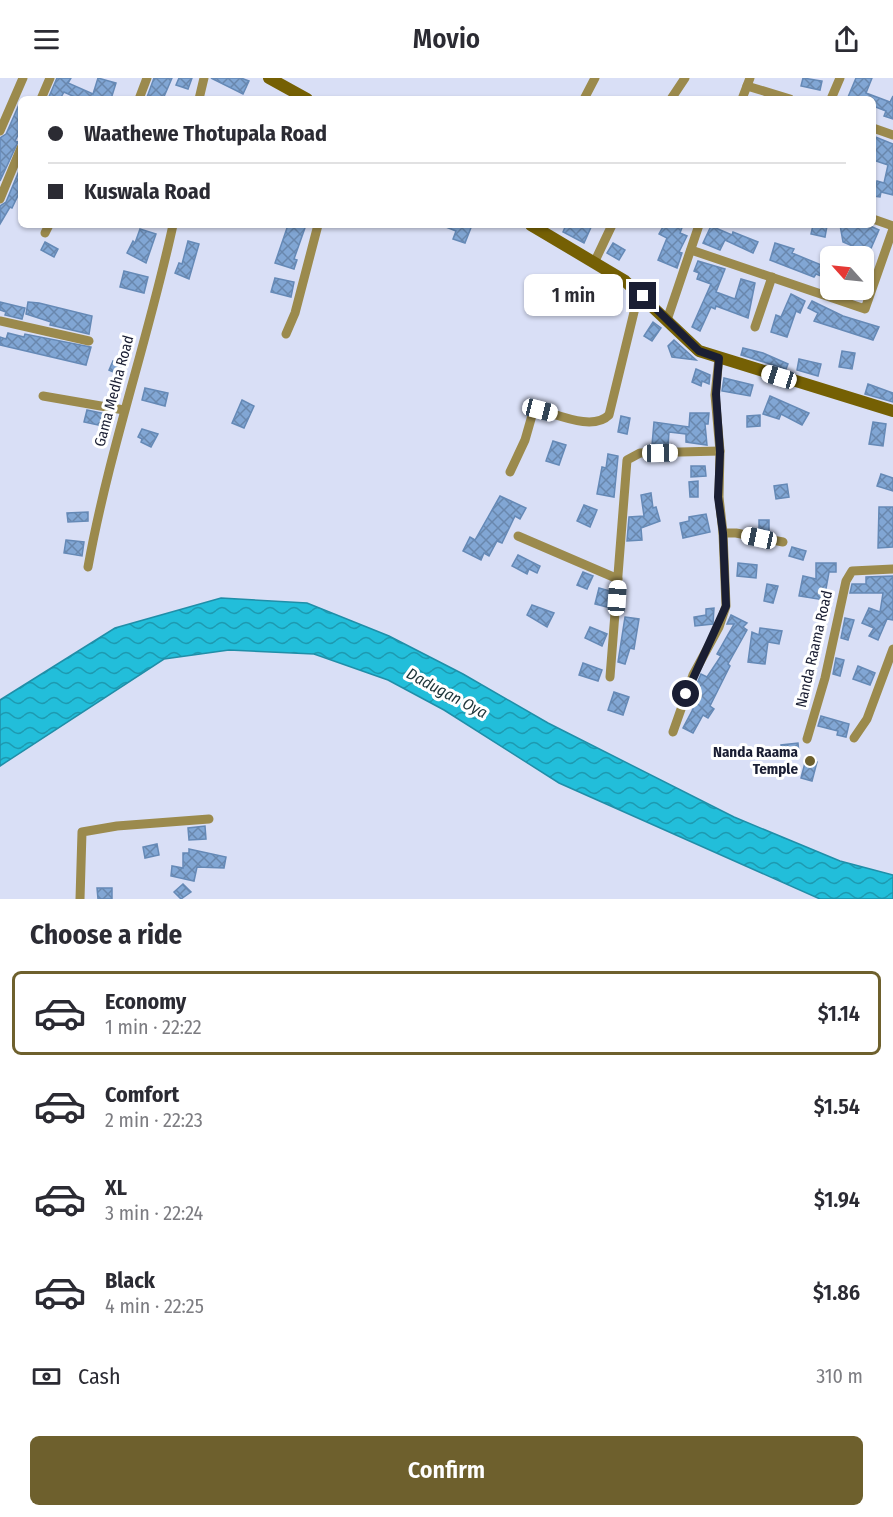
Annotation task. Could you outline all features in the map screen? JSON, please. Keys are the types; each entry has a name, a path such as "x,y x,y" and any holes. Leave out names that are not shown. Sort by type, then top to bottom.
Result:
{"street":[{"path":"0,131 23,78"},
{"path":"42,96 50,78"},
{"path":"140,96 147,78"},
{"path":"200,96 204,78"},
{"path":"269,78 302,96"},
{"path":"586,96 595,78"},
{"path":"673,96 685,78"},
{"path":"832,96 840,78"},
{"path":"748,82 782,96"},
{"path":"876,129 893,135"},
{"path":"0,199 18,155"},
{"path":"691,250 865,309 893,227 876,220"},
{"name":"Gama Medha Road","path":"88,567 101,497 164,268 172,228"},
{"path":"286,334 295,313 317,228"},
{"path":"536,228 625,280 699,351 893,411"},
{"path":"594,263 611,228"},
{"path":"667,320 698,228"},
{"path":"755,327 772,277"},
{"path":"510,472 525,440 533,412 540,410 592,423 604,420 609,415 635,308 643,296"},
{"path":"0,321 89,341"},
{"path":"673,732 693,675 719,627 726,606 723,533 718,497 720,452 716,394 719,358"},
{"path":"44,396 124,410"},
{"path":"610,677 627,460 640,453 720,452"},
{"path":"723,533 736,533 783,542"},
{"path":"518,536 618,579"},
{"name":"Nanda Raama Road","path":"807,739 825,678 846,581 852,571 893,569"},
{"path":"854,738 867,719 893,649"},
{"path":"80,899 82,832 117,825 209,819"}],"water":[{"name":"Dadugan Oya","path":"221,598 307,603 389,636 463,674 548,723 734,817 840,861 893,875 893,899 820,899 559,783 444,710 388,680 314,654 229,650 164,659 0,766 0,700 115,628"}],"building":[{"path":"57,78 71,78 68,83 93,94 98,78 116,83 112,96 73,96 64,92 62,96 49,96"},
{"path":"154,78 172,78 164,96 147,96"},
{"path":"179,78 192,78 188,89 176,85"},
{"path":"211,78 241,78 249,81 243,94"},
{"path":"803,78 822,81 820,90 801,86"},
{"path":"856,78 872,78 866,93 874,96 848,96"},
{"path":"893,96 893,119 884,116 886,111 876,107 876,97 890,102"},
{"path":"18,107 18,135 15,141 18,142 0,181 0,138 6,134"},
{"path":"876,137 893,144 893,195 881,192 880,197 876,196 877,181 884,183 888,165 876,161"},
{"path":"18,173 18,195 0,224 0,206 6,202"},
{"path":"287,228 305,228 294,259 297,260 294,269 275,263"},
{"path":"448,228 471,228 465,243 453,239 456,231"},
{"path":"565,228 591,228 584,243 563,232"},
{"path":"662,228 682,228 680,233 687,236 679,252 682,253 677,268 658,260 667,238 659,234"},
{"path":"710,228 732,235 733,232 758,242 753,253 725,240 720,250 703,243"},
{"path":"812,228 827,228 825,237 811,234"},
{"path":"841,228 879,230 872,246 852,246 843,242"},
{"path":"140,229 156,234 146,263 127,253 133,241 135,243"},
{"path":"188,241 199,244 189,279 175,273 179,263 182,264"},
{"path":"45,242 58,249 54,257 41,250"},
{"path":"613,243 625,250 619,260 607,253"},
{"path":"775,243 794,249 792,253 820,264 820,276 816,274 814,277 770,260"},
{"path":"698,261 725,269 716,292 735,299 741,279 755,283 748,318 716,306 715,309 711,307 700,331 692,327 711,284 697,279 699,273 694,271"},
{"path":"124,271 148,277 144,293 120,287"},
{"path":"275,278 294,282 291,297 271,292"},
{"path":"584,290 599,299 591,312 576,304"},
{"path":"791,294 805,301 800,313 796,311 787,337 771,332 776,315 781,317"},
{"path":"812,301 843,316 879,327 873,340 814,321 818,313 808,308"},
{"path":"0,302 25,308 22,319 5,315 6,312 0,310"},
{"path":"28,302 92,316 89,334 50,325 51,322 26,314"},
{"path":"653,322 661,328 652,341 644,336"},
{"path":"8,333 24,337 25,334 91,347 86,365 0,345 0,337 6,339"},
{"path":"674,340 696,360 672,357 668,346"},
{"path":"743,348 763,353 788,364 786,369 741,355"},
{"path":"842,351 855,353 852,369 839,367"},
{"path":"799,359 821,364 818,376 797,370"},
{"path":"113,361 124,366 120,375 109,370"},
{"path":"696,369 710,375 709,384 702,381 701,386 692,382"},
{"path":"724,378 753,385 750,396 722,391"},
{"path":"868,384 893,393 893,402 865,394"},
{"path":"145,388 168,393 165,406 142,400"},
{"path":"770,396 809,413 802,425 781,414 779,419 763,414"},
{"path":"242,400 254,406 244,428 232,423"},
{"path":"87,410 111,415 108,427 84,422"},
{"path":"690,413 709,413 708,424 705,424 707,445 686,442 686,434 669,432 668,446 652,445 654,422 689,427"},
{"path":"760,415 760,426 747,427 747,416"},
{"path":"621,416 630,418 627,434 618,432"},
{"path":"873,422 886,424 883,446 869,444"},
{"path":"142,429 158,434 151,447 141,442 142,439 138,437"},
{"path":"553,441 566,445 559,465 546,461"},
{"path":"608,454 618,456 614,497 597,494 602,467 606,468"},
{"path":"691,466 705,466 706,476 691,477"},
{"path":"881,474 893,478 893,491 877,486"},
{"path":"698,481 698,497 690,497 689,482"},
{"path":"787,484 789,497 776,499 774,486"},
{"path":"651,493 653,508 656,507 660,521 641,528 642,540 627,541 629,517 644,516 641,495"},
{"path":"500,496 526,508 520,519 515,516 502,543 497,541 489,556 484,553 481,560 463,551 470,537 475,540"},
{"path":"584,505 597,510 590,527 577,521"},
{"path":"879,507 893,507 893,547 878,548"},
{"path":"88,512 88,521 68,522 67,513"},
{"path":"706,514 710,532 683,538 680,523 689,521 689,517"},
{"path":"759,520 769,520 769,532 759,531"},
{"path":"66,540 84,542 82,556 64,553"},
{"path":"792,547 806,551 803,560 789,556"},
{"path":"518,555 540,566 537,573 529,569 527,574 512,566"},
{"path":"738,563 757,565 756,578 737,576"},
{"path":"816,563 836,563 836,572 829,572 824,600 799,596 803,576 816,579"},
{"path":"583,572 593,576 587,589 577,585"},
{"path":"893,576 893,620 887,619 878,640 869,636 874,628 862,623 869,608 880,612 883,593 850,593 852,584 866,584 866,577"},
{"path":"767,584 778,586 773,603 764,601"},
{"path":"599,588 610,591 607,607 595,604"},
{"path":"532,605 554,613 547,627 527,615"},
{"path":"714,608 713,624 695,626 694,617 706,615 706,609"},
{"path":"731,615 747,623 743,627 747,630 728,664 730,666 710,706 714,709 708,718 703,715 693,733 683,728 693,709 689,707 700,690 695,688 701,674 707,677 721,656 717,654 734,624 727,624"},
{"path":"625,617 639,619 634,649 630,648 625,664 618,662"},
{"path":"845,618 854,620 848,640 841,638"},
{"path":"590,627 607,634 602,646 585,638"},
{"path":"760,628 782,631 779,644 768,642 765,664 748,662 752,632 759,635"},
{"path":"836,658 844,660 840,676 833,674"},
{"path":"583,663 602,670 598,681 579,675"},
{"path":"858,666 875,673 870,685 853,679"},
{"path":"614,692 629,697 623,715 608,710"},
{"path":"821,716 849,724 846,737 837,735 838,731 818,726"},
{"path":"798,743 799,754 783,756 781,745"},
{"path":"806,759 817,762 812,781 801,778"},
{"path":"205,826 206,839 189,840 188,828"},
{"path":"157,844 159,855 145,858 143,847"},
{"path":"189,849 226,857 224,868 197,867 194,881 171,876 172,866 183,868 183,853 189,853"},
{"path":"183,884 191,892 181,899 174,892"},
{"path":"97,888 112,888 112,899 98,899"}],"place":[{"name":"Nanda Raama Temple","path":"810,761"}],"route":[{"path":"643,296 699,351 719,358 716,394 720,452 718,497 723,533 726,606 719,627 693,675 686,694"}]}
